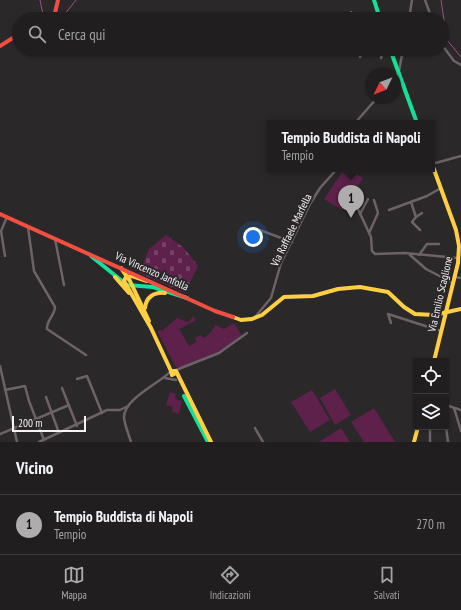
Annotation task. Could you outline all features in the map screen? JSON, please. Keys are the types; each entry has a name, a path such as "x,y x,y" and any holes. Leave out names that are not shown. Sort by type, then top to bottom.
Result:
{"main road":[{"path":"55,12 58,0"},
{"path":"374,0 378,12"},
{"path":"0,46 12,38"},
{"path":"393,56 398,68"},
{"path":"401,77 415,120"},
{"name":"Via Emilio Scaglione","path":"435,172 458,238 459,258 435,358"},
{"name":"Via Vincenzo Janfolla","path":"0,214 190,298"},
{"name":"Via Vincenzo Janfolla","path":"85,251 125,284 132,286 154,287 174,295 190,298"},
{"path":"101,263 119,281 136,302"},
{"path":"118,266 135,282 132,286 151,328"},
{"path":"130,276 124,281 125,284 151,328 209,442"},
{"path":"130,276 165,287"},
{"path":"190,298 233,318 252,319 262,315 284,297 313,296 338,289 360,287 388,292 404,307 415,314 429,315 461,309"},
{"path":"145,312 146,302 152,294 161,292 174,295"},
{"path":"414,442 417,430"}],"street":[{"path":"410,12 412,0"},
{"path":"425,0 429,12"},
{"path":"449,54 461,65"},
{"path":"400,68 402,56"},
{"path":"358,120 372,104"},
{"path":"435,163 461,156"},
{"name":"Via Raffaele Marfella","path":"252,319 271,298 281,263 317,193 334,172"},
{"path":"389,210 427,196 441,188"},
{"path":"360,214 368,199"},
{"path":"369,234 378,213 374,200"},
{"path":"411,202 416,217"},
{"path":"358,209 369,234 372,251 375,254 409,254 459,258"},
{"path":"420,230 412,222 422,213"},
{"path":"5,256 1,231 7,217"},
{"path":"28,226 27,231 35,272 55,307 55,311 46,325 47,329 86,355"},
{"path":"254,228 292,242"},
{"path":"55,238 64,285"},
{"path":"419,255 426,244 439,244"},
{"path":"409,254 426,269 453,283"},
{"path":"454,277 461,278"},
{"path":"391,323 388,316 389,314 441,330"},
{"path":"40,442 102,413 110,410 120,410 128,406 138,396 164,378 220,353 247,333"},
{"path":"0,366 17,442"},
{"path":"164,378 174,373"},
{"path":"77,379 86,376 102,413"},
{"path":"5,390 25,386 44,440"},
{"path":"62,388 77,426"},
{"path":"46,397 59,433"},
{"path":"0,434 69,405"},
{"path":"124,416 128,406"},
{"path":"449,406 461,410"},
{"path":"454,408 461,431"},
{"path":"120,410 124,416 131,442"},
{"path":"254,428 263,442"},
{"path":"430,430 430,442"},
{"path":"446,430 448,442"}],"green space":[{"path":"342,172 353,172 363,178 342,210 324,199"},
{"path":"166,235 184,248 198,266 185,293 139,273 149,249"},
{"path":"194,316 195,321 179,329 189,346 196,342 195,338 201,335 203,338 207,336 215,325 224,329 234,323 242,336 220,351 201,361 184,367 176,367 157,331 162,331 177,318 188,322"},
{"path":"335,389 351,415 335,425 320,398"},
{"path":"312,390 330,420 310,432 291,402"},
{"path":"170,392 176,394 175,399 182,401 179,414 172,412 173,407 166,405"},
{"path":"374,408 395,442 364,442 351,422"},
{"path":"341,428 350,442 319,442"}],"waterway":[{"path":"40,0 43,12"},
{"path":"67,12 76,0"},
{"path":"441,0 443,12"},
{"path":"449,42 461,57"}],"traffic: fast":[{"path":"374,0 378,12"},
{"path":"393,56 416,120"},
{"path":"91,256 127,285 153,287 187,298"},
{"path":"184,396 208,442"}],"traffic: slow":[{"path":"435,172 456,230 459,246 458,263 435,358"},
{"path":"121,268 130,281 149,321"},
{"path":"147,281 132,276 126,277 124,281 151,328 171,371"},
{"path":"115,277 129,293"},
{"path":"233,317 241,320 252,319 262,315 284,297 313,296 338,289 360,287 388,292 404,307 415,314 434,315 461,309"},
{"path":"145,308 147,301 151,296 157,293 165,293"},
{"path":"176,373 172,375 171,371 176,371 211,442"},
{"path":"414,442 417,430"}],"traffic: jam":[{"path":"55,12 58,0"},
{"path":"0,46 12,38"},
{"path":"0,214 215,311 233,317"}],"place":[{"name":"Tempio Buddista di Napoli","path":"351,218"}]}
